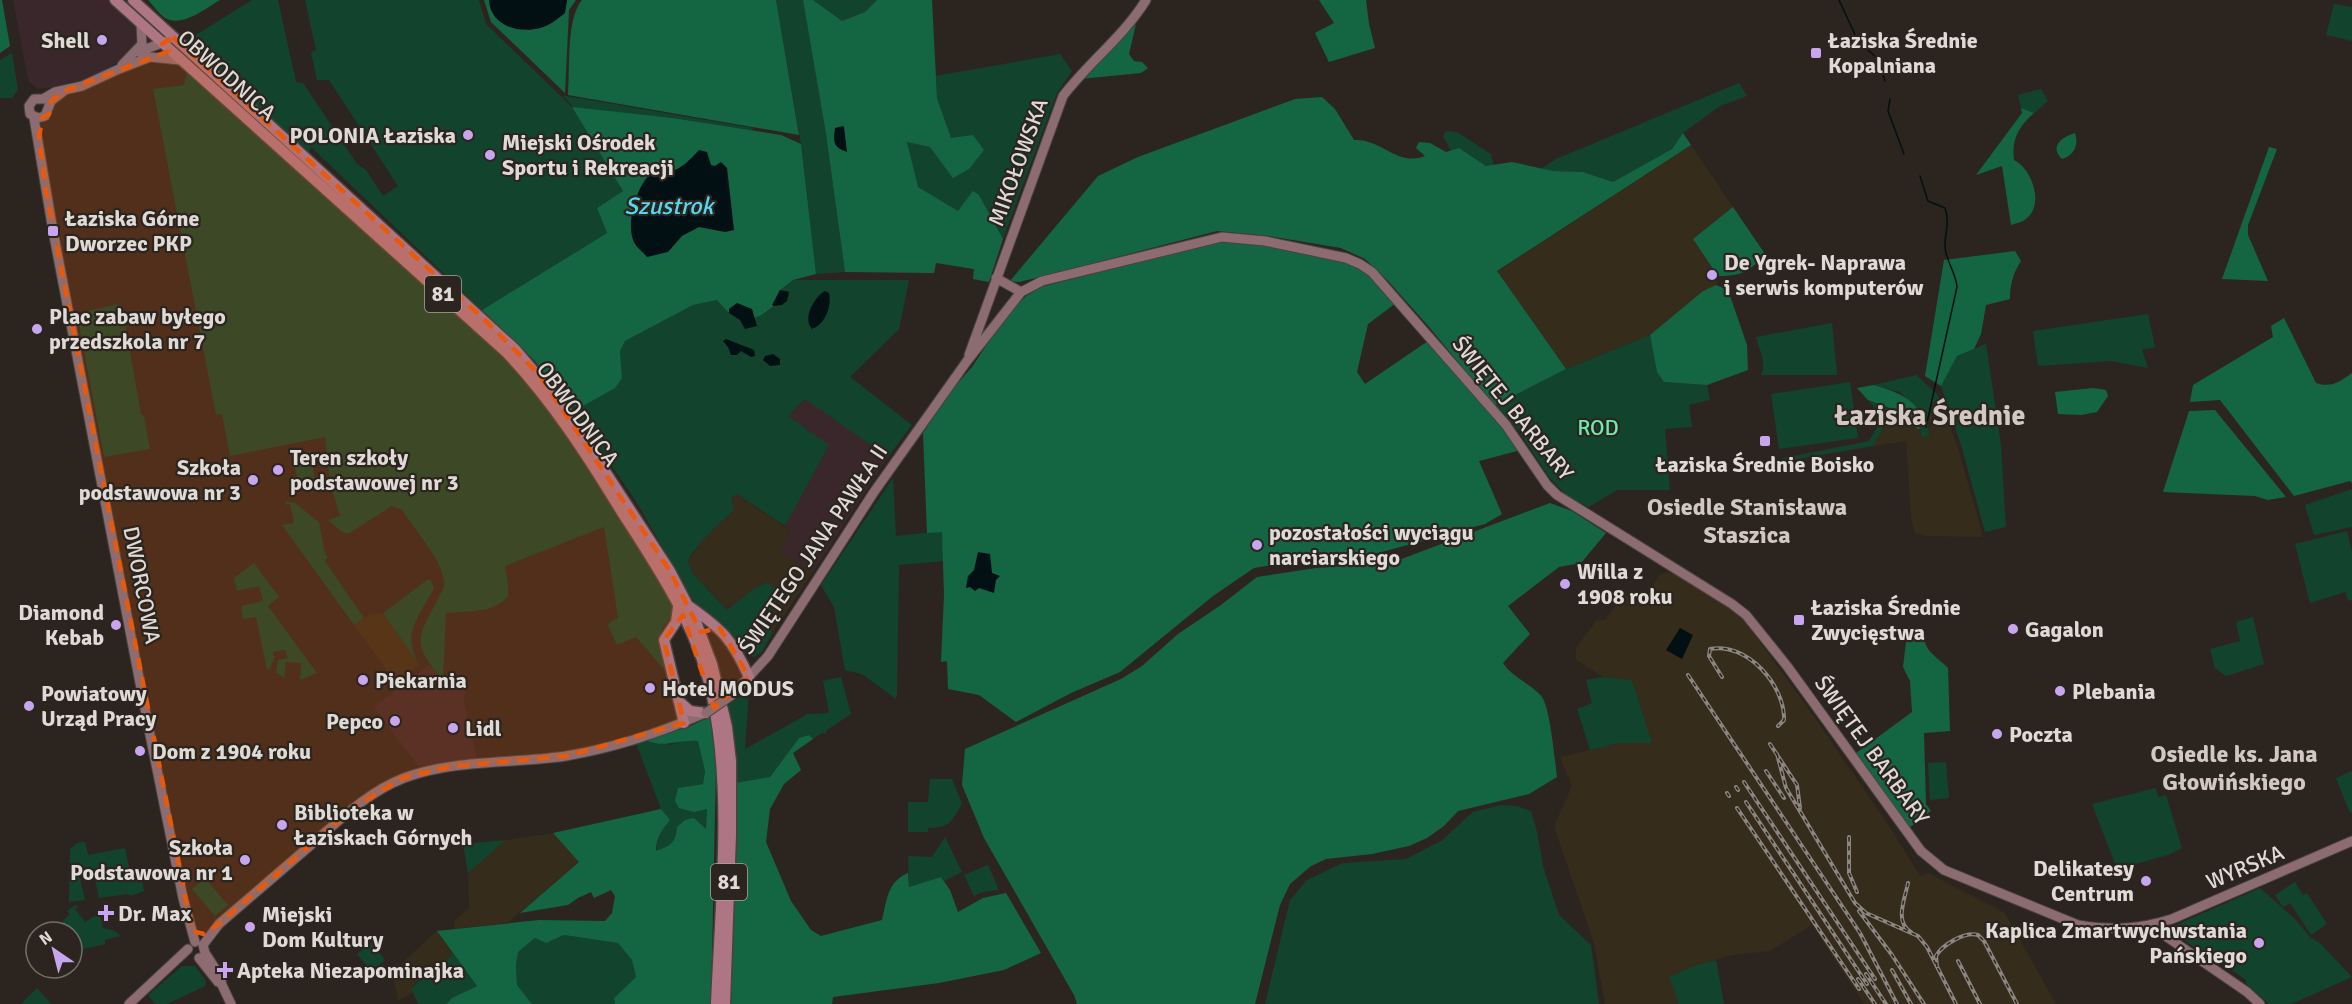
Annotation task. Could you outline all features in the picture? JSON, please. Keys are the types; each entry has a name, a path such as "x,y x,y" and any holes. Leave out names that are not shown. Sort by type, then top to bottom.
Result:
{"main road":[{"name":"OBWODNICA","path":"115,0 314,177 514,360 568,428 661,574 684,605 704,640 720,693 731,761 731,834 725,1004"},
{"name":"OBWODNICA","path":"133,0 484,319 538,373 588,443 670,571 684,605 714,701 721,757 722,832 716,1004"},
{"path":"684,723 664,640 684,605 720,628 753,674"},
{"path":"672,627 679,626 692,633"},
{"path":"704,640 709,629 720,628"},
{"path":"680,702 690,711 706,713"}],"street":[{"name":"MIKOŁOWSKA","path":"967,361 1063,96 1079,75 1133,21 1146,0"},
{"path":"118,69 136,52 143,41 141,25"},
{"path":"150,57 162,44 173,37"},
{"path":"136,52 162,44"},
{"path":"46,102 55,92 89,83 150,57 180,60"},
{"path":"34,99 46,102 48,113 38,118 29,111 30,103 34,99"},
{"name":"DWORCOWA","path":"38,118 53,231 183,898 197,947"},
{"name":"ŚWIĘTEJ BARBARY","path":"967,361 1021,292 1042,281 1222,237 1265,242 1346,258 1360,264 1372,272 1506,424 1547,485 1557,495 1746,615 1787,666 1909,835 1930,860 1944,870 2078,925 2117,930 2151,926"},
{"path":"996,278 1021,292"},
{"name":"ŚWIĘTEGO JANA PAWŁA II","path":"129,1004 368,796 394,782 414,774 449,767 567,756 613,745 684,723 706,713 732,695 768,656 873,492 967,361"},
{"name":"WYRSKA","path":"2151,926 2352,841"},
{"name":"DWORCOWA","path":"183,898 197,947"},
{"path":"2166,921 2165,926 2169,935 2190,953"},
{"path":"2151,926 2247,992 2260,1004"},
{"path":"197,947 222,985 231,1004"}],"highlighted area":[{"path":"173,37 484,319 538,373 670,571 701,632 720,628 749,677 714,708 683,615 664,640 684,723 567,756 449,767 403,778 355,807 219,924 204,934 192,931 46,192 39,138 42,118 49,114 51,101 64,91 169,51 162,44"}],"shaded area":[{"path":"13,0 109,0 137,29 139,38 136,46 121,60 96,75 61,87 37,89 28,80"},
{"path":"1691,145 1733,207 1693,239 1718,276 1716,285 1703,291 1650,335 1566,369 1497,272"},
{"path":"806,399 888,457 813,572 779,551 791,531 785,526 828,446 788,416"},
{"path":"1940,400 1958,448 1981,529 1981,537 1928,536 1915,533 1911,518 1906,441 1873,446 1893,410 1919,430 1921,437 1931,425 1928,418 1932,403"},
{"path":"737,494 791,531 780,551 813,572 773,632 761,624 788,584 773,588 768,582 752,590 727,610 692,573 688,561 703,539 734,510 731,498"},
{"path":"1672,572 1743,619 1813,715 1893,832 1920,876 1928,873 2005,913 2056,1004 1864,1004 1812,925 1770,951 1732,955 1696,965 1670,977 1679,1004 1605,1004 1594,943 1555,829 1555,824 1572,786 1560,757 1619,743 1652,743 1632,680 1603,677 1576,660 1576,648 1596,621 1605,620 1624,595 1642,604 1660,574"},
{"path":"383,613 419,665 396,683 354,625 369,615"},
{"path":"429,665 443,681 467,681 464,702 477,758 418,766 374,707"},
{"path":"553,833 580,861 507,923 454,929 454,921 469,908 468,873 506,840"},
{"path":"437,931 453,954 411,987 413,992 398,1001 392,972"}],"green space":[{"path":"0,0 2,0 10,46 0,53"},
{"path":"148,0 220,0 194,16 179,21 165,18"},
{"path":"252,0 278,0 296,82 303,83 357,164 366,170 383,196 398,186 329,80 317,80 311,52 316,50 305,0 479,0 486,24 572,107 623,191 597,208 607,233 482,310 311,147 300,175 491,345 537,393 577,449 675,609 660,635 668,674 636,637 617,645 607,624 618,618 604,527 505,566 508,596 495,606 488,609 446,613 443,681 426,658 421,641 425,624 443,589 442,574 433,555 402,510 392,506 348,534 342,532 328,520 340,516 330,484 325,437 230,456 222,414 216,415 153,89 184,85 196,35"},
{"path":"484,0 576,0 569,10 565,93 491,22"},
{"path":"582,0 776,0 799,135 568,95 571,32 573,19"},
{"path":"776,0 803,0 826,134 845,272 816,274 801,144"},
{"path":"803,0 813,0 842,21 865,12 877,0 932,0 937,98 951,138 973,135 984,150 969,169 953,178 930,147 907,142 918,187 958,211 973,191 979,195 1003,239 989,282 973,279 974,269 936,263 934,273 845,272 826,134"},
{"path":"813,0 877,0 865,12 842,21"},
{"path":"1319,0 1366,0 1375,48 1329,62 1315,33 1334,23"},
{"path":"2334,4 2352,7 2352,41 2326,35"},
{"path":"1136,24 1129,54 1134,61 1142,62 1148,68 1141,73 1080,79"},
{"path":"12,53 18,90 12,98 0,98 0,60"},
{"path":"1060,54 1072,71 1057,93 1003,239 979,195 969,199 958,211 917,187 907,141 930,147 954,177 951,138 937,98 936,76"},
{"path":"1739,83 1747,96 1720,106 1683,133 1672,149 1613,182 1583,172 1541,169 1556,159"},
{"path":"2041,89 2048,101 2034,113 2021,108 2018,95"},
{"path":"563,96 753,128 747,138 590,124"},
{"path":"1322,97 1335,109 1354,140 1373,143 1406,158 1425,156 1416,148 1419,142 1430,143 1446,152 1459,148 1486,166 1512,162 1553,171 1583,172 1613,182 1672,149 1683,133 1691,145 1497,271 1566,369 1494,406 1388,281 1365,259 1341,248 1269,236 1217,231 1040,277 1019,282 1010,281 1098,176 1138,157 1295,99"},
{"path":"572,107 672,118 781,135 801,144 816,274 793,280 779,291 777,303 753,318 746,320 732,315 717,300 693,305 625,341 620,351 622,378 615,388 581,407 570,405 534,360 482,310 607,233 597,208 623,191"},
{"path":"2021,108 2034,113 2017,134 2014,160 2026,170 2030,178 2035,203 2033,211 2026,219 2011,225 2002,166 1976,175 2022,113"},
{"path":"1446,131 1457,132 1491,154 1494,166 1486,166 1459,148 1451,151 1443,136"},
{"path":"2075,133 2074,149 2070,155 2062,159 2058,154 2057,146 2066,137"},
{"path":"2269,147 2277,149 2248,225 2248,235 2268,281 2222,279"},
{"path":"1733,207 1765,254 1744,272 1718,276 1693,239"},
{"path":"1218,242 1268,244 1338,260 1362,268 1396,303 1368,324 1357,372 1365,384 1428,341 1521,450 1479,461 1502,514 1485,524 1378,553 1315,558 1254,568 1213,596 1120,672 1071,693 1016,722 979,695 948,689 947,661 941,662 944,595 942,532 927,533 923,433 949,393 972,367 1007,314 1026,296 1041,287"},
{"path":"2015,251 2021,261 2012,279 2010,299 1986,305 1981,334 1974,349 1957,356 1941,386 1925,376 1944,260"},
{"path":"793,280 909,280 899,329 850,377 912,425 888,457 805,399 788,416 829,445 785,526 737,494 731,498 734,510 709,534 688,560 692,573 727,610 752,590 768,582 773,588 788,584 762,624 773,632 762,652 754,657 742,652 719,622 698,609 637,503 570,405 581,407 622,378 620,351 625,341 693,305 717,300 723,308 738,319 760,315 770,310 779,291"},
{"path":"1716,285 1728,290 1747,345 1748,370 1707,385 1664,382 1657,372 1650,335 1703,291"},
{"path":"117,304 122,306 141,414 144,416 150,449 104,457 77,314"},
{"path":"2148,314 2155,347 2142,350 2148,368 2111,361 2038,366 2033,331"},
{"path":"2284,318 2316,383 2331,384 2352,373 2352,483 2350,481 2294,496 2220,400 2190,402 2193,385 2273,337 2271,326"},
{"path":"1832,323 1837,375 1761,375 1763,361 1756,337"},
{"name":"ROD","path":"1650,335 1657,372 1664,382 1707,385 1710,400 1689,405 1692,427 1665,429 1670,490 1617,490 1589,507 1568,497 1549,477 1518,430 1494,406 1566,369"},
{"path":"1986,344 2001,445 2006,527 1985,532 1961,445 1941,386 1957,356"},
{"path":"1916,375 1937,394 1940,400 1932,403 1929,436 1921,437 1919,411 1900,392 1874,385"},
{"path":"1850,382 1858,438 1779,449 1771,394"},
{"path":"1874,385 1900,394 1914,405 1921,420 1919,430 1895,410 1868,400 1857,388"},
{"path":"2093,388 2106,390 2108,396 2097,412 2081,415 2058,414 2055,392"},
{"path":"1868,400 1893,410 1873,446 1775,463 1774,460 1869,441 1883,418"},
{"path":"2215,410 2286,497 2268,500 2255,496 2163,492 2189,411"},
{"path":"310,451 316,485 299,488 292,454"},
{"path":"893,478 896,536 942,531 944,561 899,565 896,699 862,674 845,670 834,607 821,585"},
{"path":"2352,489 2352,527 2314,535 2305,505"},
{"path":"284,501 295,503 319,522 325,554 328,557 325,561 364,618 354,625 282,525 294,523 290,504 286,505"},
{"path":"1550,503 1572,511 1606,533 1581,563 1559,567 1508,606 1530,634 1503,663 1538,693 1545,703 1557,777 1529,794 1458,811 1444,826 1427,838 1409,846 1372,854 1326,859 1311,866 1290,884 1280,905 1255,1004 1077,1004 984,838 962,785 965,749 1121,679 1142,666 1178,634 1257,577 1316,568 1391,563"},
{"path":"2347,531 2352,552 2352,600 2349,601 2345,592 2310,603 2295,544"},
{"path":"254,563 279,597 268,606 317,673 300,680 301,663 286,662 284,678 276,672 278,660 288,658 285,650 273,652 275,656 270,669 267,670 256,617 243,619 241,606 263,601 259,586 237,591 234,578"},
{"path":"427,580 431,580 434,588 414,625 412,634 414,653 419,665 383,613"},
{"path":"2253,617 2264,664 2226,676 2215,668 2210,649 2240,641 2236,622"},
{"path":"1924,630 1927,647 1948,668 1950,731 1924,733 1926,804 1931,811 1909,828 1855,754 1912,712 1910,681 1903,667 1906,642"},
{"path":"841,677 851,714 827,730 826,734 822,733 813,739 809,735 799,738 770,777 735,783 737,754 728,704 749,691 745,749 808,714 829,713 823,681"},
{"path":"1603,677 1632,680 1652,743 1619,743 1590,750 1577,709 1592,703 1586,680"},
{"path":"712,716 716,767 711,1004 615,1004 614,998 636,977 632,960 618,943 564,935 546,943 535,938 518,952 517,985 532,1004 446,1004 452,998 477,986 437,931 539,920 605,921 612,913 615,896 611,890 594,898 591,892 568,905 520,913 579,862 553,833 661,809 670,820 658,838 656,851 671,843 677,827 685,820 694,818 706,829 707,809 694,812 679,808 675,801 678,788 703,784 705,771 698,741 659,744 645,740 688,727"},
{"path":"809,735 813,739 793,753 801,770 784,784 770,809 766,842 791,901 811,930 821,936 882,920 892,887 896,881 908,873 909,887 941,877 950,890 958,912 983,898 1006,893 1041,953 1004,970 939,983 833,997 832,1004 730,1004 735,783 770,777 799,738"},
{"path":"645,740 670,745 687,740 698,741 705,771 703,784 678,788 707,808 706,829 694,818 671,846 656,851 659,833 670,820 661,809 636,743"},
{"path":"1946,762 1949,798 1930,800 1928,763"},
{"path":"2352,771 2352,812 2350,813 2336,778"},
{"path":"930,779 952,779 962,804 946,825 928,828 928,832 908,832 908,802 928,802"},
{"path":"2156,788 2158,797 2166,795 2182,848 2168,855 2117,869 2092,804"},
{"path":"1501,805 1517,806 1531,811 1543,866 1559,915 1591,945 1599,1004 1265,1004 1290,900 1307,880 1343,863 1406,859 1441,841 1473,812"},
{"path":"945,837 962,872 944,881 941,877 909,887 908,856 932,857"},
{"path":"506,840 468,873 463,844"},
{"path":"85,842 88,855 125,848 131,876 141,874 144,891 130,896 129,894 99,898 93,870 79,873 85,900 69,902 70,849 77,843"},
{"path":"988,865 999,890 982,892 974,896 964,875"},
{"path":"205,878 228,905 215,916 192,889"},
{"path":"2295,882 2303,895 2307,893 2327,924 2311,935 2290,903 2283,907 2275,895"},
{"path":"2260,888 2294,918 2311,938 2320,943 2352,977 2291,1004 2269,1004 2246,984 2246,980 2219,961 2215,962 2172,931 2178,929 2176,925"},
{"path":"78,906 75,909 83,920 64,920 70,914 67,911"},
{"path":"100,913 103,928 115,931 120,936 105,940 105,944 84,949 84,921"},
{"path":"564,935 618,943 632,960 636,977 614,998 615,1004 532,1004 517,985 518,952 535,938 546,943"},
{"path":"371,942 385,960 371,971 357,954"},
{"path":"453,954 477,986 452,998 446,1004 418,1004 411,988"},
{"path":"1716,960 1724,1004 1679,1004 1669,977 1696,965"},
{"path":"182,966 195,966 206,981 205,986 167,1004 155,1004 148,995"},
{"path":"37,988 51,1004 21,1004"}],"water":[{"path":"489,0 567,1 565,13 555,21 543,27 527,30 511,28 498,20 490,8"},
{"path":"843,126 847,152 839,148 834,141 835,128"},
{"name":"Szustrok","path":"699,150 707,152 711,165 715,166 721,162 727,168 734,230 725,232 699,227 682,236 668,252 647,257 635,244 631,225 634,204 642,184 654,171 668,172 680,168"},
{"path":"780,290 789,292 787,301 782,305 774,306 772,305"},
{"path":"825,291 829,293 830,298 828,309 821,323 812,329 808,320 811,308"},
{"path":"737,303 752,309 757,326 745,329 740,320 729,313 729,309"},
{"path":"726,339 754,350 755,356 751,357 741,351 737,355 731,355 723,341"},
{"path":"773,354 780,359 780,365 770,366 763,360 765,356"},
{"path":"978,552 990,554 992,573 1000,576 996,580 994,593 979,588 975,591 970,587 966,588 968,576 974,570"},
{"path":"1680,628 1693,635 1682,659 1666,650"}],"waterway":[{"path":"1839,0 1858,41 1878,59 1885,81"},
{"path":"1890,99 1888,111 1904,154"},
{"path":"1920,176 1928,201 1945,208 1947,222 1945,251 1957,287 1926,427"}],"railway":[{"path":"1722,677 1709,656 1710,649 1737,652 1750,659 1771,680 1778,693 1783,707 1784,720 1778,726"},
{"path":"1688,675 1860,933 1897,1004"},
{"path":"1770,744 1797,785 1800,808"},
{"path":"1777,754 1786,788 1855,903 1866,913 1918,936 1927,947 1956,1004"},
{"path":"1766,771 1784,798"},
{"path":"1744,782 1875,979"},
{"path":"1746,802 1867,984"},
{"path":"1737,808 1859,989"},
{"path":"1849,837 1849,873 1857,892"},
{"path":"1908,883 1902,916 1906,928 1911,932"},
{"path":"1859,911 1892,955 1924,1004"},
{"path":"1937,967 1936,956 1943,948 1961,937 1978,935 1984,941 2017,1004"},
{"path":"1958,961 1980,1004"},
{"path":"1892,970 1911,1004"},
{"path":"1866,974 1886,1004"},
{"path":"1858,979 1875,1004"}],"place":[{"name":"Shell","path":"102,40"},
{"name":"Łaziska Średnie Kopalniana","path":"1816,53"},
{"name":"POLONIA Łaziska","path":"468,135"},
{"name":"Miejski Ośrodek Sportu i Rekreacji","path":"490,155"},
{"name":"Łaziska Górne Dworzec PKP","path":"53,231"},
{"name":"De Ygrek- Naprawa i serwis komputerów","path":"1712,275"},
{"name":"Plac zabaw byłego przedszkola nr 7","path":"37,329"},
{"name":"Łaziska Średnie Boisko","path":"1765,441"},
{"name":"Teren szkoły podstawowej nr 3","path":"278,470"},
{"name":"Szkoła podstawowa nr 3","path":"253,480"},
{"name":"pozostałości wyciągu narciarskiego","path":"1257,545"},
{"name":"Willa z 1908 roku","path":"1565,584"},
{"name":"Łaziska Średnie Zwycięstwa","path":"1799,620"},
{"name":"Diamond Kebab","path":"116,625"},
{"name":"Gagalon","path":"2013,629"},
{"name":"Piekarnia","path":"363,680"},
{"name":"Hotel MODUS","path":"650,688"},
{"name":"Plebania","path":"2060,691"},
{"name":"Powiatowy Urząd Pracy","path":"29,706"},
{"name":"Pepco","path":"395,721"},
{"name":"Lidl","path":"453,728"},
{"name":"Poczta","path":"1997,734"},
{"name":"Dom z 1904 roku","path":"140,751"},
{"name":"Biblioteka w Łaziskach Górnych","path":"282,825"},
{"name":"Szkoła Podstawowa nr 1","path":"245,860"},
{"name":"Delikatesy Centrum","path":"2146,881"},
{"name":"Dr. Max","path":"106,913"},
{"name":"Miejski Dom Kultury","path":"250,927"},
{"name":"Kaplica Zmartwychwstania Pańskiego","path":"2259,943"},
{"name":"Apteka Niezapominajka","path":"225,970"}],"district":[{"name":"Łaziska Średnie","path":"1930,416"},
{"name":"Osiedle Stanisława Staszica","path":"1747,521"},
{"name":"Osiedle ks. Jana Głowińskiego","path":"2234,768"}]}
